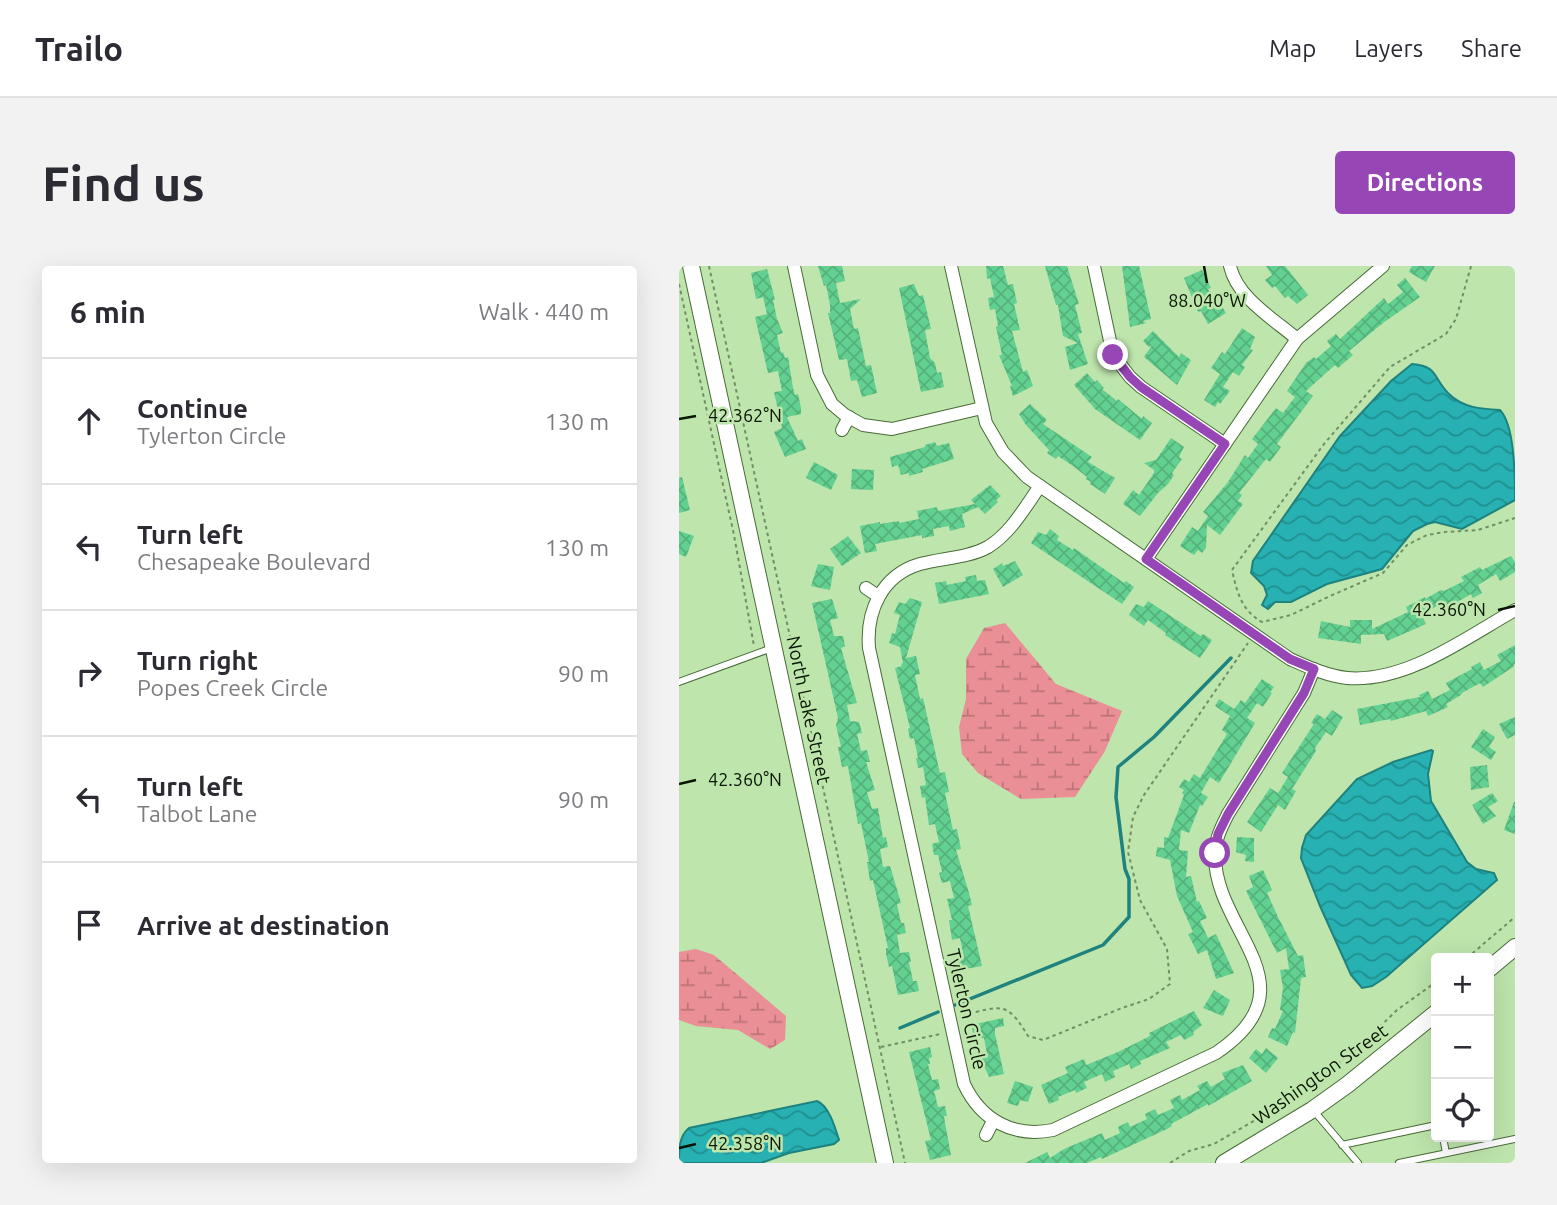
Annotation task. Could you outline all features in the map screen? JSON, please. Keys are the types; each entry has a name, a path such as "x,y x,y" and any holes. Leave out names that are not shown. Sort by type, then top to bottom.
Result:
{"street":[{"name":"North Lake Street","path":"691,266 885,1163"},
{"path":"794,266 817,375 832,404 849,417 863,425 893,429 982,408"},
{"path":"951,266 982,408 986,422 1003,452 1027,477 1290,659 1314,669 1346,677 1368,678 1410,668 1515,610"},
{"path":"1094,266 1113,355 1141,387 1225,444"},
{"path":"1230,266 1237,284 1246,295 1297,339"},
{"path":"1146,559 1297,339 1383,266"},
{"path":"842,430 849,417"},
{"name":"Tylerton Circle","path":"1040,486 999,540 984,549 909,568 888,583 870,616 867,630 949,1018 967,1091 982,1112 993,1121 1024,1133 1053,1130 1216,1053 1237,1038 1246,1027 1257,1006 1260,989 1258,975 1255,960 1220,887 1215,853 1218,834 1304,693 1314,669"},
{"path":"866,588 879,596"},
{"path":"1494,965 1515,947"},
{"name":"Washington Street","path":"1224,1163 1312,1110 1432,1016"},
{"path":"986,1135 993,1121"}],"lane":[{"path":"679,682 755,653 775,654"},
{"path":"1312,1110 1357,1163"},
{"path":"1342,1145 1431,1126"},
{"path":"1399,1163 1515,1139"},
{"path":"1444,1142 1446,1153"}],"path":[{"path":"709,266 905,1163"},
{"path":"1262,622 1248,614 1236,592 1232,570 1324,444 1390,367 1446,334 1456,319 1471,266"},
{"path":"679,284 734,535 755,653"},
{"path":"949,1018 1001,1008 1015,1014 1028,1036 1043,1041 1149,999 1170,984 1167,949 1140,900 1128,852 1133,817 1144,795 1262,622 1291,615 1383,573 1407,545 1427,535 1445,531 1478,530 1515,518"},
{"path":"775,654 794,656"},
{"path":"1473,953 1515,918"},
{"path":"1170,1163 1189,1151 1214,1144 1285,1103 1333,1068 1397,1010 1431,986"},
{"path":"880,1048 952,1031"}],"green space":[{"path":"1005,623 1056,684 1122,711 1105,751 1075,797 1021,799 978,773 962,754 959,727 966,699 966,659 984,628"},
{"path":"696,949 714,955 786,1016 785,1040 770,1049 738,1030 696,1026 679,1020 679,952"}],"water":[{"path":"1412,364 1431,370 1454,399 1467,405 1500,410 1511,439 1515,500 1462,529 1435,522 1427,524 1413,531 1382,569 1327,584 1291,602 1275,602 1268,609 1262,605 1267,595 1264,586 1251,573 1253,561 1340,436 1391,381"},
{"path":"1433,751 1428,774 1431,801 1467,862 1476,869 1494,873 1497,880 1386,977 1372,986 1362,988 1351,975 1320,906 1301,858 1302,848 1306,835 1357,779 1393,762"},
{"path":"817,1101 825,1107 833,1123 839,1140 834,1144 789,1153 761,1163 679,1163 681,1139 689,1128"}],"building":[{"path":"818,266 842,266 845,281 836,283 840,303 861,299 850,309 854,329 858,328 866,366 871,365 877,393 862,397 857,380 851,381 847,359 839,360 828,313 830,305 826,285 824,286"},
{"path":"986,266 1003,266 1008,285 1013,284 1017,303 1014,304 1020,330 1012,331 1023,372 1027,370 1033,386 1013,396 1012,386 999,355 1002,355 995,309 990,310 988,298 994,297 990,278 987,279"},
{"path":"1045,266 1067,266 1079,304 1075,305 1082,333 1078,334 1088,364 1070,370 1065,347 1078,343 1063,336 1058,305"},
{"path":"1122,266 1139,266 1151,319 1143,321 1146,323 1130,327"},
{"path":"1266,266 1285,266 1308,295 1297,304 1288,296 1285,298 1275,286 1272,288 1265,280 1272,275"},
{"path":"1412,266 1435,266 1426,282 1409,272"},
{"path":"767,269 777,319 783,333 777,335 781,353 783,352 785,358 788,357 793,388 795,395 798,394 801,408 801,414 787,417 798,441 802,439 806,449 785,457 774,432 782,428 774,392 782,391 778,371 768,373 755,317 767,314 763,297 756,299 751,273"},
{"path":"1202,270 1211,288 1208,289 1218,306 1221,305 1226,313 1208,324 1201,311 1198,312 1184,278"},
{"path":"1405,278 1420,297 1349,351 1353,355 1338,368 1335,365 1306,391 1313,396 1277,444 1281,447 1270,462 1266,459 1239,493 1242,495 1238,501 1243,504 1220,535 1207,525 1206,548 1202,553 1198,550 1194,555 1180,546 1192,527 1198,531 1208,516 1203,512 1228,482 1245,455 1248,458 1258,444 1252,439 1276,408 1283,413 1295,397 1287,391 1306,363 1314,357 1316,359 1331,346 1327,341 1336,334 1340,339 1384,298 1388,304 1403,292 1397,285"},
{"path":"914,284 919,296 923,295 931,329 925,330 930,358 935,363 937,373 941,372 944,387 921,392 899,288"},
{"path":"1242,328 1255,337 1250,349 1253,350 1242,365 1245,367 1239,376 1233,372 1223,387 1230,391 1215,407 1204,400 1220,374 1211,368 1222,352 1225,354"},
{"path":"1153,331 1179,357 1181,353 1191,360 1177,385 1144,357 1152,345 1149,347 1143,341"},
{"path":"1087,373 1117,401 1118,399 1142,419 1143,416 1152,423 1140,440 1095,409 1074,385"},
{"path":"1030,404 1047,420 1043,424 1092,457 1088,462 1115,478 1105,494 1090,484 1087,477 1073,466 1058,456 1056,459 1047,453 1049,450 1019,414"},
{"path":"1171,438 1184,447 1179,457 1182,459 1168,484 1140,516 1123,504 1133,490 1139,495 1154,473 1154,470 1144,463 1156,460"},
{"path":"935,442 937,446 949,443 954,459 909,476 909,473 901,475 898,465 892,467 890,457"},
{"path":"814,462 838,475 831,490 806,478"},
{"path":"852,469 874,470 873,490 851,489"},
{"path":"682,477 690,510 679,513 679,478"},
{"path":"990,485 1001,496 996,500 998,502 985,514 978,507 962,514 965,527 950,531 949,526 933,529 934,536 922,538 922,535 875,544 877,551 865,553 860,526 880,522 899,523 919,519 917,511 937,507 938,511 975,504 971,500"},
{"path":"1050,529 1059,536 1057,540 1134,587 1122,604 1031,543 1038,532 1046,535"},
{"path":"679,531 694,536 686,557 679,554"},
{"path":"848,536 861,553 842,566 830,549"},
{"path":"1511,556 1515,562 1515,572 1500,581 1496,574 1478,585 1482,593 1473,598 1471,594 1444,610 1441,604 1422,616 1426,624 1387,641 1384,634 1361,635 1361,644 1318,638 1321,621 1350,627 1350,620 1372,620 1372,629 1408,612 1406,607 1425,597 1464,581 1461,577 1480,567 1482,570"},
{"path":"1015,561 1023,575 1003,587 993,569 1002,563 1003,566"},
{"path":"818,564 834,567 830,590 811,586"},
{"path":"976,575 977,581 985,580 989,594 939,604 935,583 946,581 947,585 966,581 965,577"},
{"path":"910,598 922,602 906,658 916,656 920,674 915,675 920,699 923,698 940,773 945,772 949,792 945,793 953,830 957,829 961,849 956,850 972,905 968,906 982,966 959,970 957,960 964,958 960,938 952,940 949,920 952,920 947,899 954,898 950,881 942,883 938,855 934,855 932,844 939,842 935,824 929,825 925,797 922,798 920,786 926,785 923,767 918,768 914,738 910,739 910,728 895,668 903,663 900,647 889,643 892,633 895,634 900,615 894,613 899,602 905,604"},
{"path":"832,599 838,618 830,620 834,636 843,636 845,646 841,648 857,703 847,705 850,721 859,722 862,733 857,734 861,751 867,750 870,762 866,762 875,790 867,792 872,809 878,808 883,838 886,837 888,847 880,849 883,867 890,866 901,903 897,904 906,933 897,935 900,953 909,952 913,981 917,981 919,991 898,995 892,966 889,967 886,954 888,948 873,880 870,881 869,862 861,823 858,824 848,766 842,767 836,725 838,718 812,603"},
{"path":"1148,601 1201,636 1203,634 1212,640 1200,658 1148,620 1144,626 1129,615 1136,604 1144,607"},
{"path":"1515,645 1513,667 1483,687 1480,683 1462,693 1446,704 1448,707 1428,716 1426,711 1391,721 1390,719 1360,725 1357,709 1420,697 1419,695 1428,691 1432,699 1450,690 1446,683 1480,662 1484,670 1501,661 1497,655"},
{"path":"1262,679 1274,687 1270,692 1272,693 1263,707 1257,703 1247,718 1255,723 1219,783 1210,777 1201,793 1208,797 1202,806 1200,805 1189,833 1181,830 1179,850 1188,851 1186,877 1191,876 1197,902 1199,901 1207,918 1200,921 1208,938 1216,934 1234,973 1216,979 1207,950 1198,954 1188,934 1193,932 1177,896 1170,860 1156,856 1157,847 1164,848 1164,837 1168,838 1184,795 1184,790 1179,787 1184,779 1189,782 1194,774 1200,778 1227,734 1222,730 1230,716 1215,706 1219,699 1234,709 1241,700 1245,703"},
{"path":"1332,710 1343,717 1332,736 1326,732 1292,789 1296,791 1285,810 1278,805 1261,832 1247,822 1270,788 1278,793 1288,777 1282,773 1314,724 1311,723 1317,714 1325,719"},
{"path":"1515,717 1515,735 1507,739 1499,724"},
{"path":"1483,729 1495,737 1489,747 1496,752 1491,760 1471,747"},
{"path":"1487,765 1489,787 1471,790 1470,767"},
{"path":"1492,793 1498,801 1488,807 1496,816 1483,824 1472,805"},
{"path":"1515,802 1515,834 1504,830"},
{"path":"1237,837 1254,838 1254,862 1245,861 1246,855 1236,852"},
{"path":"1263,870 1272,890 1267,893 1279,919 1298,956 1303,955 1306,977 1301,978 1295,1033 1293,1032 1287,1046 1268,1037 1283,1011 1280,1010 1283,988 1280,970 1289,969 1286,948 1277,953 1246,891 1253,887 1249,876"},
{"path":"1214,990 1230,1000 1223,1016 1203,1008"},
{"path":"1194,1011 1202,1025 1193,1032 1194,1035 1184,1040 1181,1035 1166,1042 1170,1048 1140,1061 1141,1064 1131,1069 1129,1064 1113,1071 1115,1077 1105,1082 1102,1074 1084,1082 1087,1088 1058,1097 1059,1100 1049,1104 1041,1085 1068,1073 1065,1067 1084,1059 1086,1065 1118,1052"},
{"path":"1003,1018 1004,1026 995,1028 995,1034 1004,1074 989,1077 984,1066 981,1066 979,1056 987,1054 984,1038 980,1035 974,1037 971,1025"},
{"path":"930,1047 932,1057 929,1058 928,1064 932,1080 938,1079 940,1089 934,1091 938,1107 945,1106 947,1116 944,1116 951,1155 930,1160 925,1141 931,1140 909,1052"},
{"path":"1266,1048 1278,1058 1266,1073 1249,1058 1256,1049 1262,1054"},
{"path":"1243,1065 1252,1081 1171,1124 1167,1129 1102,1159 1101,1157 1087,1163 1025,1163 1047,1152 1050,1158 1102,1133 1105,1140 1120,1133 1118,1127 1128,1122 1130,1127 1147,1119 1145,1114 1155,1109 1158,1115 1174,1108 1170,1100 1180,1095 1182,1100 1200,1090 1197,1086 1207,1081 1211,1087 1225,1079 1222,1073"},
{"path":"1015,1081 1033,1087 1028,1102 1020,1100 1018,1106 1007,1103"}],"waterway":[{"path":"955,1005 1103,945 1129,917 1129,879 1125,869 1116,797 1118,767 1154,737 1231,658"},
{"path":"900,1028 938,1012"}],"route":[{"path":"1113,355 1141,387 1225,444 1146,559 1290,659 1314,669 1304,693 1228,814 1218,834 1215,853"}]}
